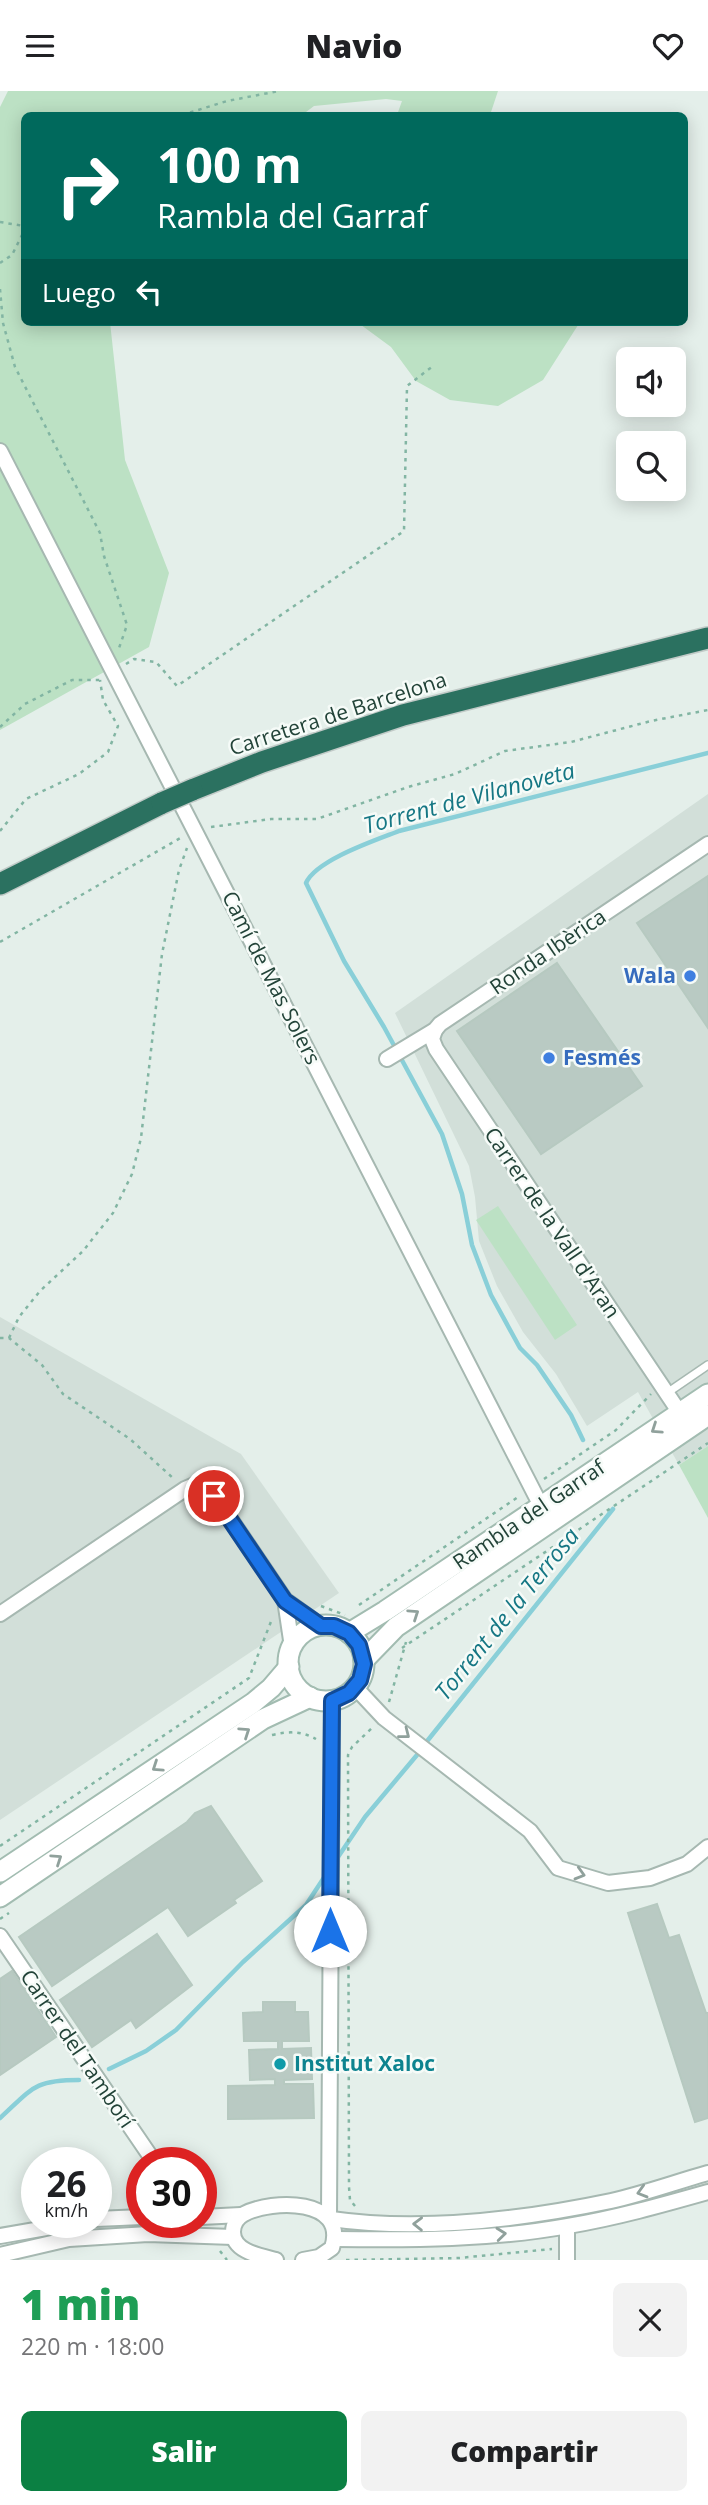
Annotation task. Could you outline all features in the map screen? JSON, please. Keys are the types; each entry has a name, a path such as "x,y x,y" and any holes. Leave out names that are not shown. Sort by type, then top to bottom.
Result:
{"highway":[{"name":"Carretera de Barcelona","path":"0,884 162,803 262,762 403,715 708,638"}],"street":[{"name":"Camí de Mas Solers","path":"0,451 106,676 195,829 541,1506"},
{"name":"Ronda Ibèrica","path":"387,1059 435,1030 440,1024 708,844"},
{"name":"Carrer de la Vall d'Aran","path":"435,1030 432,1039 436,1049 680,1413"},
{"name":"Rambla del Garraf","path":"349,1633 591,1484 708,1394"},
{"name":"Rambla del Garraf","path":"608,1472 708,1415"},
{"path":"0,1614 185,1489 199,1483 208,1486 285,1601 321,1626"},
{"name":"Rambla del Garraf","path":"355,1688 385,1611 541,1506 591,1484"},
{"path":"285,1601 292,1647 289,1667 296,1685 310,1697 332,1701 355,1688 384,1718 530,1831 558,1868 608,1883 650,1878 687,1864 708,1847"},
{"path":"292,1647 304,1633 321,1626 334,1626 349,1633 359,1645 364,1660"},
{"path":"0,1872 253,1703 271,1689 289,1667"},
{"path":"8,1903 263,1720 310,1697"},
{"path":"332,1701 330,2218 335,2230 333,2249"},
{"name":"Carrer del Tamborí","path":"0,1935 144,2147"},
{"path":"217,2216 241,2215 271,2206 296,2205 314,2209 330,2218 363,2224 430,2225 514,2217 611,2201 708,2173"},
{"path":"303,2260 319,2257 333,2249 567,2227 708,2192"},
{"path":"237,2248 233,2228 241,2215"},
{"path":"561,2256 567,2227"},
{"path":"0,2236 21,2232"},
{"path":"4,2256 69,2239 148,2234 237,2248 276,2260"}],"lane":[{"path":"664,1390 708,1365"}],"path":[{"path":"192,112 227,101 279,91"},
{"path":"0,222 21,226"},
{"path":"0,263 12,255 21,237"},
{"path":"0,289 3,323 15,367 100,533 104,556 127,625 106,676 103,701 118,726 107,752 79,774 26,799 0,831"},
{"path":"0,727 25,704 72,680 106,676 134,659 156,663 177,687 404,531 407,386 433,366"},
{"path":"0,942 195,829 271,819 317,820 408,787 455,774 505,751 571,743 651,721 708,710"},
{"path":"9,1338 19,1317 33,1299 83,1251 113,1213 132,1174 141,1138 162,954 179,870 195,829"},
{"path":"0,1338 9,1338 41,1365 63,1394 130,1439 185,1489"},
{"path":"318,1605 344,1615 385,1611 531,1488 616,1430 652,1393 664,1390"},
{"path":"398,1650 708,1443"},
{"path":"0,1846 249,1678 276,1610 285,1601"},
{"path":"385,1611 407,1644"},
{"path":"363,2207 351,2202 349,2187 348,1755 352,1747 384,1718 407,1644"},
{"path":"273,1735 290,1731 304,1733 330,1746 352,1747"},
{"path":"0,1919 8,1903"},
{"path":"346,2260 459,2258 552,2249 561,2256"}],"shaded area":[{"path":"708,794 708,1446 679,1465 638,1392 587,1426 556,1374 523,1332 497,1286 479,1241 469,1166 395,1013"},
{"path":"0,1317 241,1454 339,1593 0,1820"}],"green space":[{"path":"8,91 498,91 491,112 398,112 402,101 386,99 314,106 306,112 21,112 21,326 110,326 125,460 169,573 149,647 0,730 0,107"},
{"path":"362,326 577,326 543,380 498,406 450,400 416,381 391,347"},
{"path":"498,1206 577,1325 555,1340 476,1220"},
{"path":"708,1446 708,1518 679,1465"}],"building":[{"name":"Wala","path":"708,876 708,1028 637,923"},
{"name":"Fesmés","path":"557,963 642,1086 541,1154 457,1031"},
{"path":"211,1806 262,1881 234,1900 236,1903 188,1936 168,1907 52,1986 19,1937 187,1822 195,1813"},
{"path":"657,1904 669,1938 679,1935 708,2013 708,2118 695,2122 628,1913"},
{"path":"157,1934 192,1985 136,2028 131,2020 92,2047 60,2000"},
{"path":"12,1971 56,2037 0,2075 0,1979"},
{"name":"Institut Xaloc","path":"263,2002 295,2002 295,2012 308,2012 309,2041 282,2041 282,2049 311,2048 312,2079 284,2080 284,2084 313,2084 314,2118 228,2119 228,2086 275,2085 275,2079 250,2080 249,2050 278,2049 278,2041 244,2041 243,2013 263,2012"}],"waterway":[{"name":"Torrent de Vilanoveta","path":"583,1440 571,1415 537,1365 520,1348 491,1295 472,1245 462,1194 442,1134 384,1027 344,961 306,883 322,866 334,859 399,831 708,753"},
{"name":"Torrent de la Terrosa","path":"428,1740 613,1509"},
{"name":"Torrent de Vilanoveta","path":"336,1860 365,1817 417,1755"},
{"name":"Torrent de la Terrosa","path":"109,2069 146,2051 176,2030 243,1962 306,1905 327,1873"},
{"name":"Torrent de Vilanoveta","path":"0,2118 27,2093 42,2084 79,2080"}],"place":[{"name":"Wala","path":"690,976"},
{"name":"Fesmés","path":"549,1058"},
{"name":"Institut Xaloc","path":"280,2064"}],"route":[{"path":"214,1496 285,1601 321,1626 334,1626 349,1633 357,1641 363,1656 363,1671 358,1684 346,1695 332,1701 330,1931"}]}
